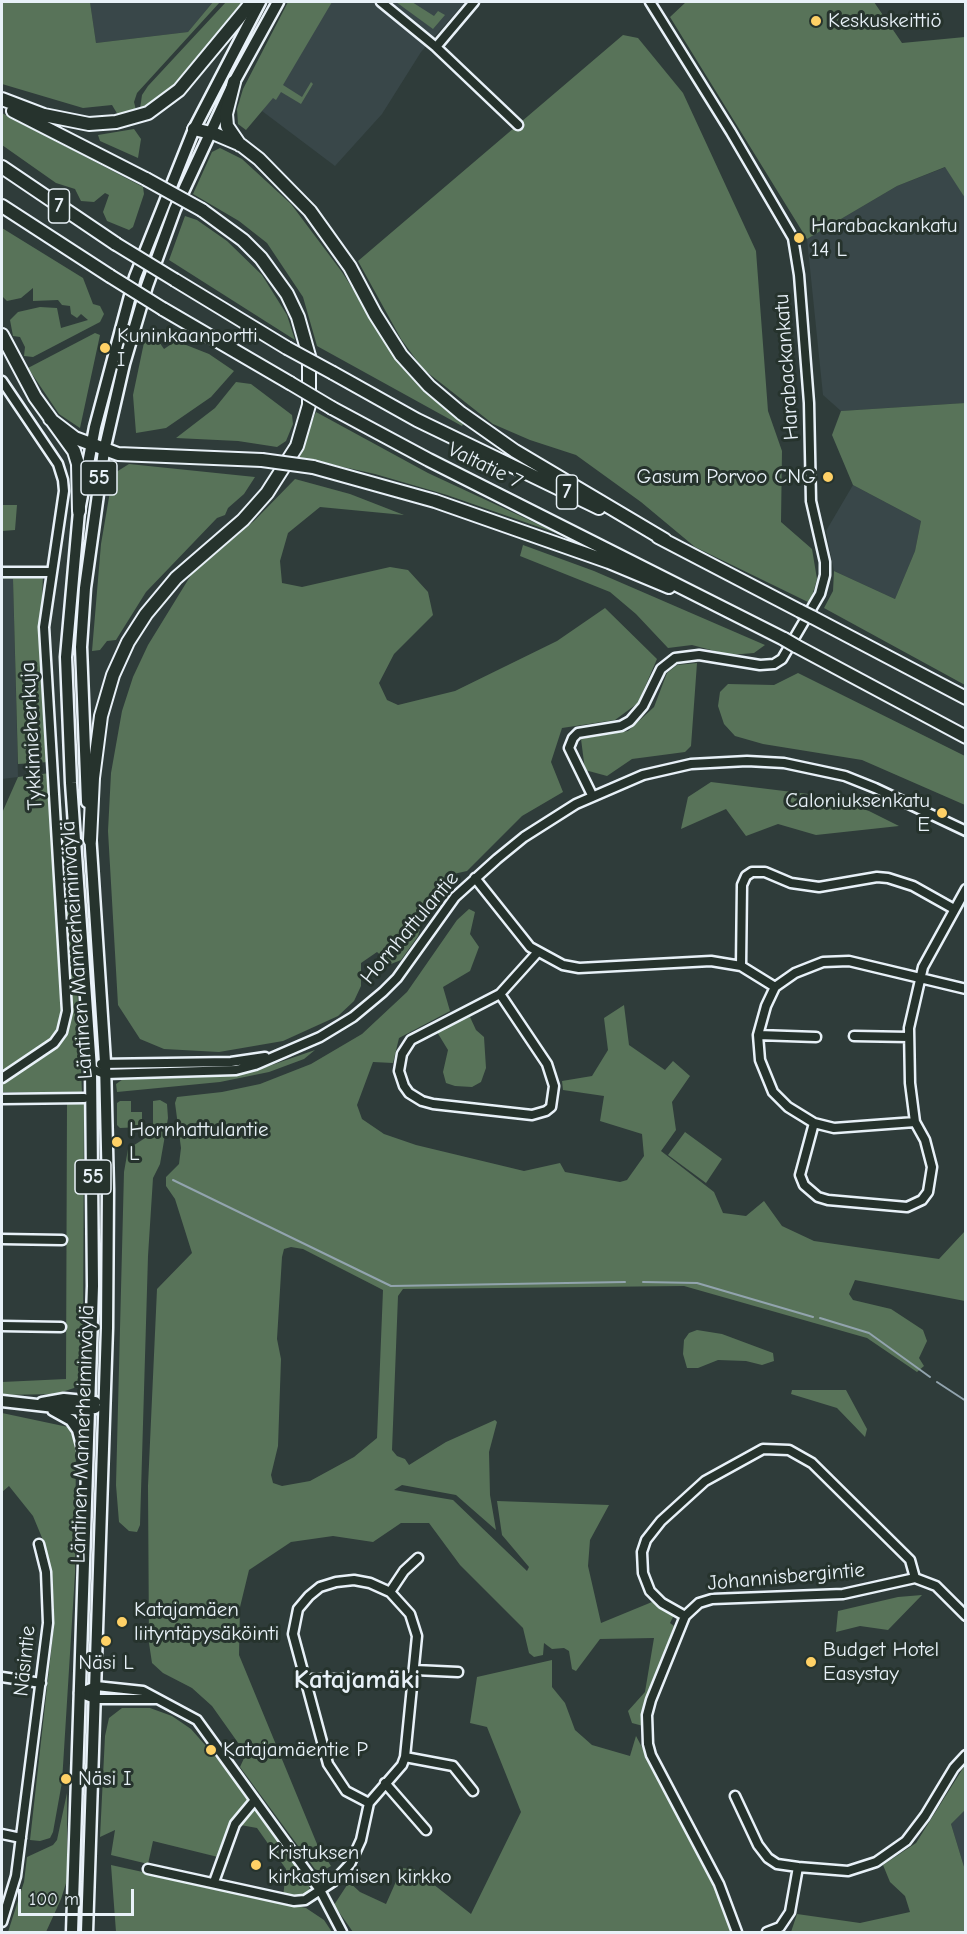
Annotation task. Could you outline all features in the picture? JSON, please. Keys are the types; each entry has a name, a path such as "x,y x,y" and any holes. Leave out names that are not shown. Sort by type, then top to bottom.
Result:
{"highway":[{"path":"2,99 44,115 89,124 116,122 148,112 179,90 252,2"},
{"path":"234,81 226,114 227,126 241,146"},
{"path":"2,105 202,210 243,240 261,258 287,294 298,317 309,357 309,405 297,446 267,493 243,520 176,578 146,614 128,642 113,675 101,716 93,778 90,840"},
{"path":"194,129 208,132 241,146 259,159 310,211 350,267 375,314 401,355 429,386 461,414 515,451 665,540"},
{"name":"Valtatie 7","path":"2,167 116,244 175,280 287,348 417,420 665,540 966,698"},
{"name":"Valtatie 7","path":"2,206 163,309 332,408 429,460 724,607 966,737"},
{"path":"2,335 35,397 74,451 78,464 79,511"},
{"path":"50,419 75,438 104,451 118,454 262,460 313,468 435,501 609,562 724,607"}],"main road":[{"name":"Läntinen Mannerheiminväylä","path":"72,1932 90,1405 93,1227 91,1069 67,693 69,605 79,511 90,445 135,277 194,129 260,2"},
{"name":"Läntinen Mannerheiminväylä","path":"87,1932 108,1233 105,1068 84,765 81,647 92,522 104,451 124,364 147,286 175,209 208,132 278,2"},
{"path":"37,1404 64,1399 90,1405"},
{"path":"2,1401 37,1404 50,1408 71,1420 78,1430 87,1466"},
{"path":"50,1408 104,1405"}],"street":[{"path":"381,2 436,46 518,125"},
{"path":"436,46 474,2"},
{"name":"Harabackankatu","path":"592,795 569,748 573,738 578,734 621,726 630,721 643,706 661,669 675,658 699,655 725,662 760,665 774,664 782,659 820,594 825,575 825,562 811,501 809,404 799,274 793,238 731,132 650,2"},
{"name":"Tykkimiehenkuja","path":"2,381 61,471 64,491 44,627 67,1011 62,1032 54,1043 2,1078"},
{"path":"2,572 51,572"},
{"name":"Hornhattulantie","path":"91,1069 236,1070 302,1046 345,1022 383,992 397,978 455,897 524,837 592,795 643,775 692,764 747,761 784,763 845,776 966,831"},
{"path":"741,966 742,885 746,876 752,872 765,872 790,883 819,887 877,877 888,878 913,886 954,909"},
{"path":"475,878 537,953 563,965 579,968 711,961 741,966 776,987"},
{"path":"814,1123 801,1167 804,1185 809,1191 828,1200 908,1207 922,1200 931,1186 929,1150 915,1122 910,1083 909,1037 921,976 966,889"},
{"path":"500,994 551,1074 555,1092 551,1107 546,1112 532,1115 433,1104 422,1101 409,1093 399,1071 402,1054 411,1040 500,994 537,953"},
{"path":"915,1122 834,1128 814,1123 788,1107 773,1092 759,1060 758,1035 762,1017 776,987 795,974 823,962 849,961 921,976 966,989"},
{"path":"758,1035 816,1037"},
{"path":"854,1036 909,1037"},
{"path":"2,1099 84,1098"},
{"path":"2,1239 62,1240"},
{"path":"2,1326 61,1327"},
{"path":"685,1616 655,1597 646,1582 642,1561 646,1540 661,1521 705,1481 763,1449 789,1450 812,1463 910,1560 915,1578 936,1586 966,1616"},
{"name":"Näsintie","path":"2,1922 11,1898 21,1838 48,1623 48,1588 39,1544"},
{"path":"390,1592 404,1571 418,1558"},
{"name":"Johannisbergintie","path":"737,1932 719,1884 656,1765 648,1744 647,1715 651,1700 685,1616 699,1603 712,1599 843,1594 915,1578"},
{"path":"148,1869 294,1900 305,1900 345,1871 356,1855 369,1803 402,1765 405,1757 417,1636 414,1624 402,1602 390,1592 370,1583 354,1580 320,1587 309,1596 298,1609 293,1634 303,1679 328,1764 346,1791 369,1803"},
{"path":"415,1670 458,1672"},
{"path":"2,1677 41,1683"},
{"path":"303,1679 354,1679"},
{"path":"79,1693 96,1686 143,1691 197,1720 320,1890 342,1932"},
{"path":"79,1693 95,1699 160,1699"},
{"path":"735,1796 758,1845 768,1858 777,1864 848,1871 876,1862 906,1841 925,1816 954,1768 966,1755"},
{"path":"405,1757 453,1766 473,1791"},
{"path":"385,1783 426,1830"},
{"path":"214,1882 235,1824 255,1800"},
{"path":"2,1834 21,1838"},
{"path":"767,1932 780,1927 790,1912 798,1867"}],"shaded area":[{"path":"90,2 213,2 188,32 96,43"},
{"path":"329,2 465,2 421,52 382,114 335,166 262,111"},
{"path":"946,167 965,198 965,403 841,411 823,395 807,239 897,186"},
{"path":"853,485 921,521 915,551 895,599 834,571 826,531"},
{"path":"2,579 13,579 18,777 2,779"},
{"path":"965,1810 965,1870 951,1824"}],"green space":[{"path":"2,2 90,2 96,43 188,32 213,2 220,2 137,93 134,102 136,110 118,115 112,105 83,108 2,84"},
{"path":"226,2 245,2 175,88 157,102 140,109 142,95 148,86"},
{"path":"288,2 332,2 283,85 302,97 311,82 313,84 301,104 281,92 276,100 273,98 246,130 238,124 237,109 243,89"},
{"path":"396,2 412,2 434,16 438,11 445,15 433,29"},
{"path":"686,2 874,2 902,43 965,37 965,198 945,167 897,186 807,239 670,17"},
{"path":"623,35 638,38 683,93 756,251 768,411 782,451 781,522 812,549 817,579 810,603 695,547 641,502 576,455 530,440 493,424 423,369 401,339 358,261"},
{"path":"2,113 143,187 144,194 133,227 129,230 107,221 103,212 109,195 105,193 94,202 81,201 75,189 56,183 2,145"},
{"path":"134,129 141,139 138,158 100,141 98,135"},
{"path":"220,148 242,159 291,204 342,272 391,349 464,423 462,426 317,346 303,297 267,243 239,221 193,194 212,152"},
{"path":"185,216 197,220 227,241 262,275 287,315 295,340 169,260"},
{"path":"2,228 83,278 93,304 100,306 104,314 100,322 33,357 24,356 25,347 20,337 13,336 10,320 18,312 40,307 57,308 61,328 88,320 81,314 77,318 71,314 70,306 62,305 58,300 33,301 33,288 21,298 7,301 2,296"},
{"path":"95,333 100,335 80,428 59,414 28,368"},
{"path":"146,333 155,336 164,349 176,341 209,354 234,371 211,397 166,428 136,433 133,395"},
{"path":"236,382 251,384 292,415 293,424 286,441 277,447 238,441 176,438 215,408"},
{"path":"966,403 965,685 824,608 833,591 834,571 895,599 915,551 921,521 853,485 832,435 841,411"},
{"path":"316,412 428,473 559,534 447,495 375,474 298,457"},
{"path":"129,464 255,477 244,494 228,508 225,515 217,518 146,592 116,640 107,641 100,650 92,651 101,544 113,474"},
{"path":"295,479 350,494 404,515 320,507 288,533 280,561 282,583 302,587 390,567 408,570 428,592 433,615 394,654 379,683 387,700 398,705 455,691 557,641 605,608 657,659 638,703 615,720 562,728 551,762 563,792 522,816 467,871 449,875 429,897 418,936 401,960 391,964 377,952 361,963 361,986 354,1001 338,1016 283,1041 219,1052 164,1049 140,1039 118,1005 108,831 111,773 122,711 133,677 148,645 191,575 254,521"},
{"path":"2,505 17,505 15,530 2,531"},
{"path":"523,545 594,571 765,645 754,653 730,655 692,645 668,648 636,614 610,592 520,556"},
{"path":"2,575 43,576 41,619 49,762 18,764 13,579 2,579"},
{"path":"697,663 691,746 685,752 632,759 607,776 585,770 581,739 628,731 654,707 667,673 677,665"},
{"path":"798,673 965,756 965,805 862,760 763,744 735,736 724,724 718,706 720,692 728,684 774,685"},
{"path":"58,772 77,981 82,1093 2,1092 2,813 18,777"},
{"path":"711,782 825,796 869,811 899,826 816,835 778,824 746,836 726,809 681,829 688,797"},
{"path":"469,909 475,912 470,934 479,947 470,971 443,987 450,1011 399,1038 393,1063 373,1062 357,1105 362,1119 384,1134 416,1145 524,1171 560,1163 565,1172 620,1182 627,1180 644,1156 642,1134 600,1121 604,1096 563,1090 562,1081 592,1076 608,1050 604,1018 624,1005 629,1045 665,1070 673,1061 690,1076 672,1102 676,1130 661,1151 714,1192 723,1213 746,1216 764,1201 782,1226 814,1241 939,1259 965,1231 965,1301 855,1280 849,1294 853,1300 891,1309 923,1330 927,1341 919,1358 924,1366 917,1372 867,1338 684,1286 403,1289 398,1296 392,1450 397,1456 405,1459 409,1465 446,1442 495,1420 497,1422 489,1452 490,1495 496,1530 456,1495 402,1485 394,1490 453,1500 527,1571 529,1567 502,1535 497,1501 609,1505 590,1540 588,1566 601,1623 652,1602 674,1615 670,1623 674,1626 652,1684 643,1726 632,1723 628,1711 645,1692 654,1638 600,1639 576,1671 572,1669 569,1651 564,1648 552,1649 544,1643 543,1655 534,1657 529,1653 523,1628 460,1565 429,1523 401,1523 373,1542 333,1536 291,1542 249,1570 240,1607 239,1655 317,1844 331,1866 321,1872 315,1869 240,1767 246,1754 212,1706 192,1688 163,1673 152,1663 149,1643 148,1486 157,1289 192,1253 175,1199 166,1186 166,1177 179,1164 181,1148 175,1103 177,1097 222,1092 260,1084 311,1064 362,1034 407,992 457,920","holes":["291,1247 303,1249 383,1290 377,1438 354,1457 310,1481 282,1486 273,1483 271,1475 278,1446 281,1359 277,1339 282,1257 284,1249"]},
{"path":"470,1017 476,1030 484,1037 486,1068 481,1082 472,1087 455,1086 446,1083 443,1072 448,1050 437,1032 438,1028"},
{"path":"315,1050 304,1059 269,1072 220,1082 117,1092 116,1084 126,1077 219,1076 266,1067"},
{"path":"160,1100 167,1104 168,1118 160,1164 153,1178 148,1256 140,1525 137,1532 129,1531 119,1522 116,1485 124,1172 128,1149 153,1133 153,1101"},
{"path":"131,1101 131,1112 142,1112 142,1127 120,1128 117,1125 117,1103"},
{"path":"84,1103 83,1339 78,1381 74,1388 56,1394 2,1395 2,1382 66,1379 67,1104"},
{"path":"685,1132 722,1159 706,1183 668,1155"},
{"path":"697,1330 722,1334 773,1353 774,1361 762,1365 746,1361 718,1360 698,1368 687,1368 683,1354 684,1340 689,1333"},
{"path":"792,1390 846,1390 867,1429 865,1437 837,1408 791,1394"},
{"path":"2,1413 68,1427 76,1442 75,1573 62,1782 53,1832 50,1838 40,1841 30,1840 54,1625 52,1573 45,1545 33,1516 9,1486 2,1492"},
{"path":"922,1595 888,1630 860,1626 836,1632 838,1611 898,1597"},
{"path":"552,1660 552,1687 565,1703 575,1730 592,1745 630,1756 636,1736 707,1869 733,1932 353,1932 334,1905 349,1882 360,1892 386,1904 402,1868 414,1869 471,1914 521,1812 487,1727 470,1723 477,1677"},
{"path":"122,1708 150,1708 172,1716 191,1729 244,1789 310,1884 309,1891 294,1901 283,1898 286,1869 257,1828 235,1824 222,1858 153,1841 148,1864 111,1855 115,1830 100,1837 105,1736 109,1718"},
{"path":"965,1765 965,1810 951,1824 965,1870 965,1932 791,1932 797,1914 860,1923 910,1912 905,1896 890,1882 883,1865 916,1843"},
{"path":"67,1793 67,1880 61,1899 46,1932 8,1932 24,1882 27,1857 53,1845 57,1840"},
{"path":"111,1865 306,1908 324,1920 332,1932 116,1932"}],"waterway":[{"path":"173,1180 391,1286 625,1282"},
{"path":"643,1282 697,1283 813,1317"},
{"path":"820,1318 869,1333 930,1377"},
{"path":"937,1382 966,1401"}],"place":[{"name":"Keskuskeittiö","path":"816,21"},
{"name":"Harabackankatu 14 L","path":"799,238"},
{"name":"Kuninkaanportti I","path":"105,348"},
{"name":"Gasum Porvoo CNG","path":"828,477"},
{"name":"Caloniuksenkatu E","path":"942,813"},
{"name":"Hornhattulantie L","path":"117,1142"},
{"name":"Katajamäen liityntäpysäköinti","path":"122,1622"},
{"name":"Näsi L","path":"106,1641"},
{"name":"Budget Hotel Easystay","path":"811,1662"},
{"name":"Katajamäentie P","path":"211,1750"},
{"name":"Näsi I","path":"66,1779"},
{"name":"Kristuksen kirkastumisen kirkko","path":"256,1865"}],"district":[{"name":"Katajamäki","path":"357,1680"}]}
